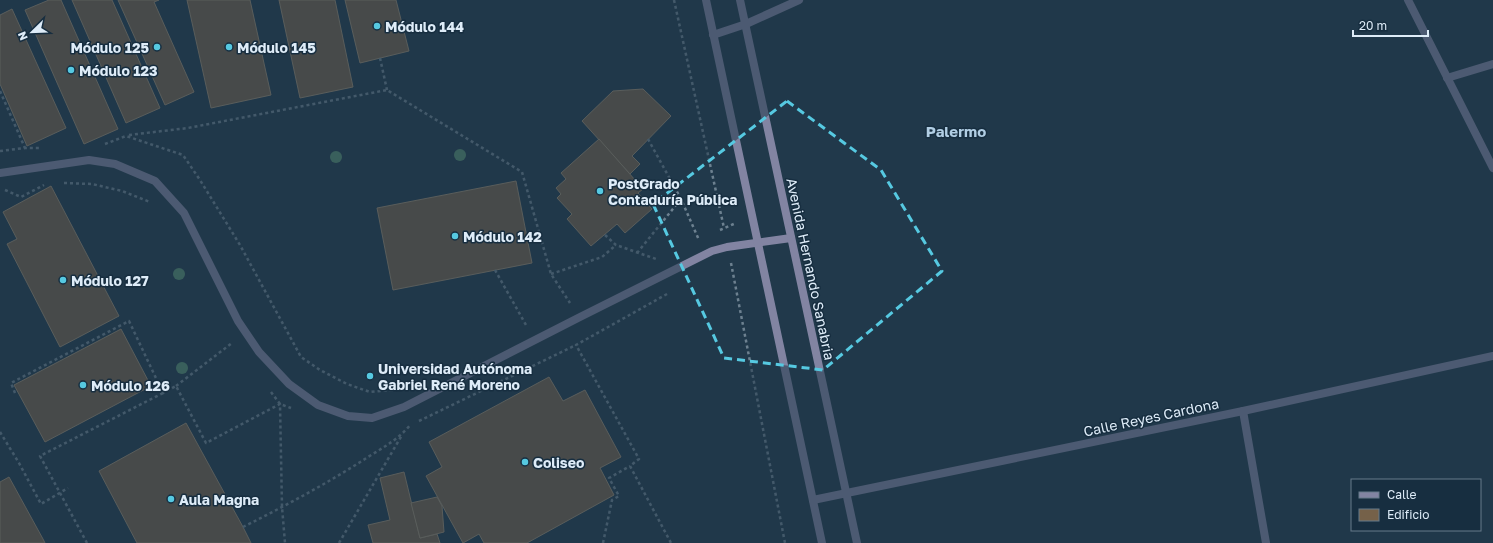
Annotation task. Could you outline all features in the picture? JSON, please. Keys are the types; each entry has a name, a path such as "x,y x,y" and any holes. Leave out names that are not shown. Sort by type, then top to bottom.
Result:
{"street":[{"path":"706,0 822,543"},
{"name":"Avenida Hernando Sanabria","path":"740,0 857,543"},
{"path":"714,35 746,24 799,0"},
{"path":"1408,0 1493,168"},
{"path":"1447,78 1493,64"},
{"path":"0,173 89,160 115,164 155,181 184,213 238,321 259,352 289,384 318,405 348,416 372,418 404,407 712,251 727,247 791,238"},
{"name":"Calle Reyes Cardona","path":"813,500 1243,411 1493,356"},
{"path":"1243,411 1266,543"}],"path":[{"path":"674,0 727,247"},
{"path":"380,58 387,90"},
{"path":"101,146 126,136 188,128 387,90 522,172 551,274 572,304 565,308"},
{"path":"0,91 25,148"},
{"path":"126,136 183,155 240,245 301,357 320,370 347,384 370,392 392,390 404,387"},
{"path":"648,139 681,199 700,240"},
{"path":"0,150 41,148"},
{"path":"2,184 4,190 21,197 49,182"},
{"path":"63,182 92,184 122,191 151,202"},
{"path":"637,252 681,199"},
{"path":"719,230 752,216"},
{"path":"605,235 616,245 659,260 652,264"},
{"path":"693,243 704,238"},
{"path":"551,274 602,257 616,245"},
{"path":"725,263 730,260 785,543"},
{"path":"495,270 528,327"},
{"path":"603,543 612,500 619,496 609,478 639,459 576,345 668,294"},
{"path":"15,393 11,383 129,321 163,393"},
{"path":"229,336 236,348"},
{"path":"87,543 40,456 176,386 232,343"},
{"path":"176,386 206,443 280,404"},
{"path":"267,387 280,404 282,507 285,543"},
{"path":"339,543 411,424"},
{"path":"0,432 41,504 68,488"},
{"path":"242,527 282,507 348,470 403,435"},
{"path":"630,466 671,543"}],"highlighted area":[{"path":"787,101 881,170 942,271 823,370 724,358 653,204"}],"building":[{"name":"Módulo 123","path":"49,0 61,0 118,129 84,144 25,10"},
{"path":"72,0 112,0 160,108 126,123"},
{"name":"Módulo 125","path":"118,0 159,0 154,2 194,92 165,105"},
{"name":"Módulo 145","path":"187,0 250,0 271,95 211,108"},
{"path":"279,0 335,0 353,87 300,98"},
{"name":"Módulo 144","path":"345,0 396,0 409,51 360,63"},
{"path":"12,9 66,128 27,146 0,84 0,15"},
{"path":"643,89 671,116 632,156 640,164 630,174 582,121 613,91"},
{"name":"PostGrado Contaduría Pública","path":"599,139 643,189 638,193 652,209 625,233 617,224 591,246 567,219 572,214 557,198 561,194 556,188 566,179 561,173"},
{"name":"Módulo 142","path":"516,181 532,263 393,290 377,208"},
{"name":"Módulo 127","path":"51,186 119,316 60,347 7,244 17,239 3,212"},
{"name":"Módulo 126","path":"121,329 151,386 45,442 14,385"},
{"name":"Coliseo","path":"549,377 563,401 585,390 621,457 600,468 614,495 527,543 484,543 479,534 463,543 426,476 442,467 429,442"},
{"name":"Aula Magna","path":"186,423 251,543 137,543 99,471"},
{"path":"404,472 420,538 437,534 440,543 373,543 368,525 390,520 380,478"},
{"path":"9,477 45,543 0,543 0,482"},
{"path":"437,497 442,506 444,532 420,538 411,503"}],"place":[{"name":"Módulo 144","path":"377,26"},
{"name":"Módulo 125","path":"157,47"},
{"name":"Módulo 145","path":"229,47"},
{"name":"Módulo 123","path":"71,70"},
{"name":"PostGrado Contaduría Pública","path":"600,191"},
{"name":"Módulo 142","path":"455,236"},
{"name":"Módulo 127","path":"63,280"},
{"name":"Universidad Autónoma Gabriel René Moreno","path":"370,376"},
{"name":"Módulo 126","path":"83,385"},
{"name":"Coliseo","path":"525,462"},
{"name":"Aula Magna","path":"171,499"}],"district":[{"name":"Palermo","path":"956,131"}]}
